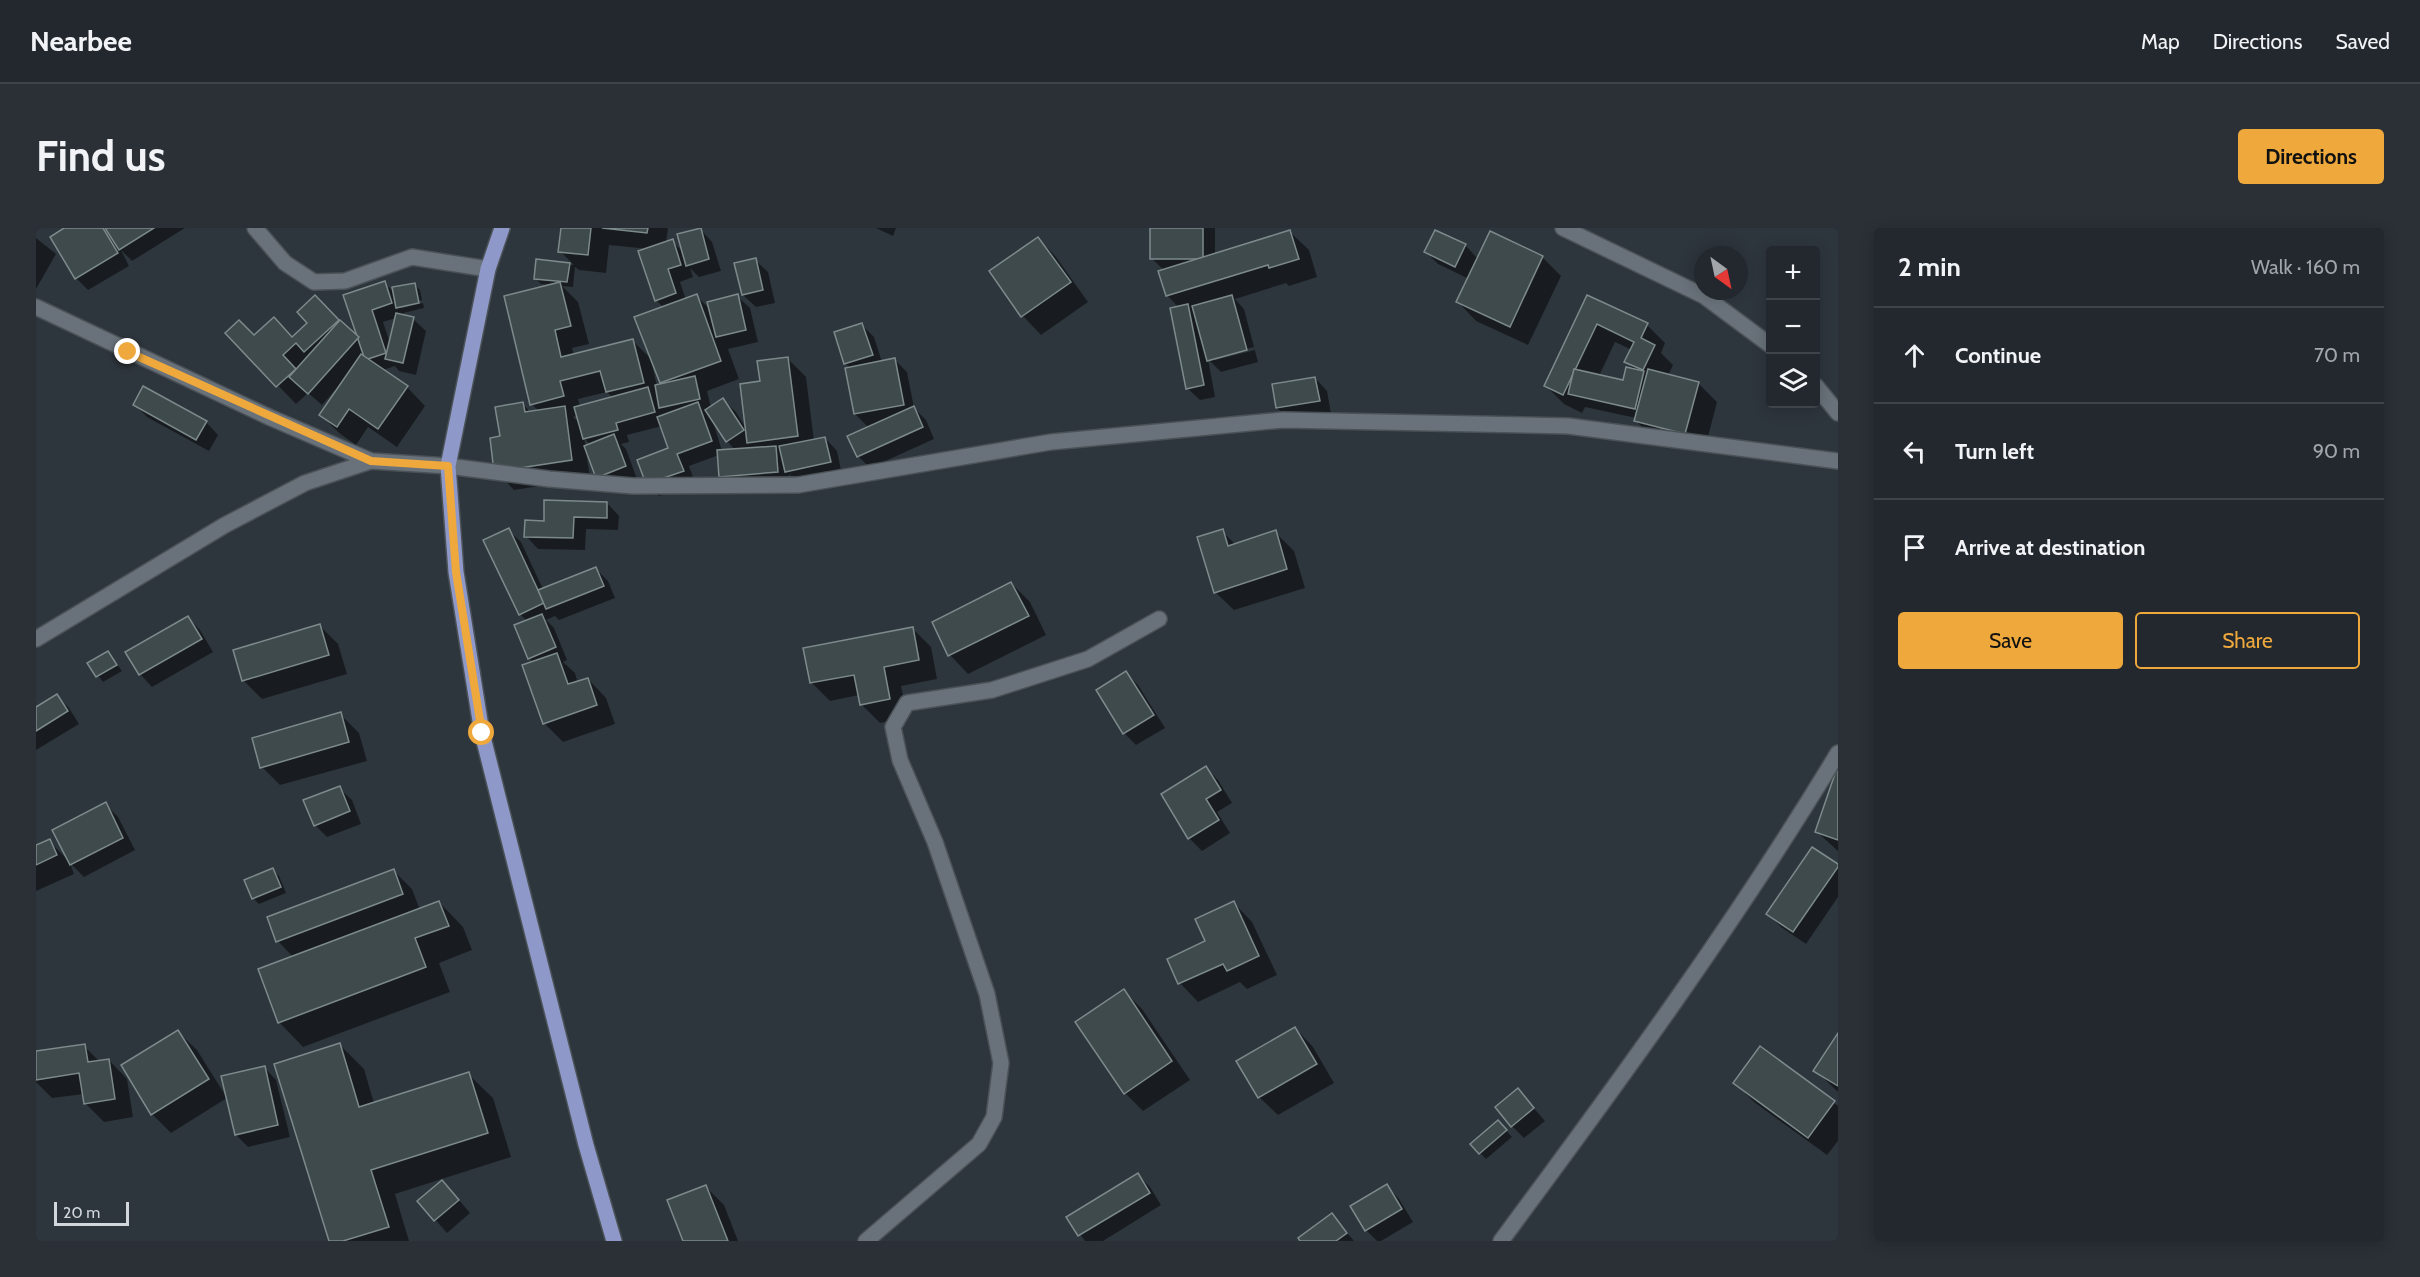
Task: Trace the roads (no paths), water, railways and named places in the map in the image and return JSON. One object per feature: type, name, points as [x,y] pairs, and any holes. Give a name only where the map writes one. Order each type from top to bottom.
[{"type":"main road","points":[[502,228],[488,269],[448,466],[456,572],[482,733],[586,1145],[614,1241]]},
{"type":"street","points":[[255,228],[285,263],[315,282],[345,281],[412,258],[488,269]]},
{"type":"street","points":[[1563,228],[1704,296],[1766,342]]},
{"type":"street","points":[[36,307],[247,407],[371,461],[448,466],[549,479],[633,486],[798,484],[1052,442],[1283,420],[1568,426],[1838,461]]},
{"type":"street","points":[[1820,392],[1838,413]]},
{"type":"street","points":[[36,639],[225,525],[305,483],[371,461]]},
{"type":"street","points":[[866,1241],[979,1144],[994,1117],[1001,1064],[987,994],[935,842],[900,760],[893,727],[907,703],[992,690],[1088,659],[1159,619]]},
{"type":"street","points":[[1501,1241],[1622,1078],[1800,815],[1838,753]]}]
